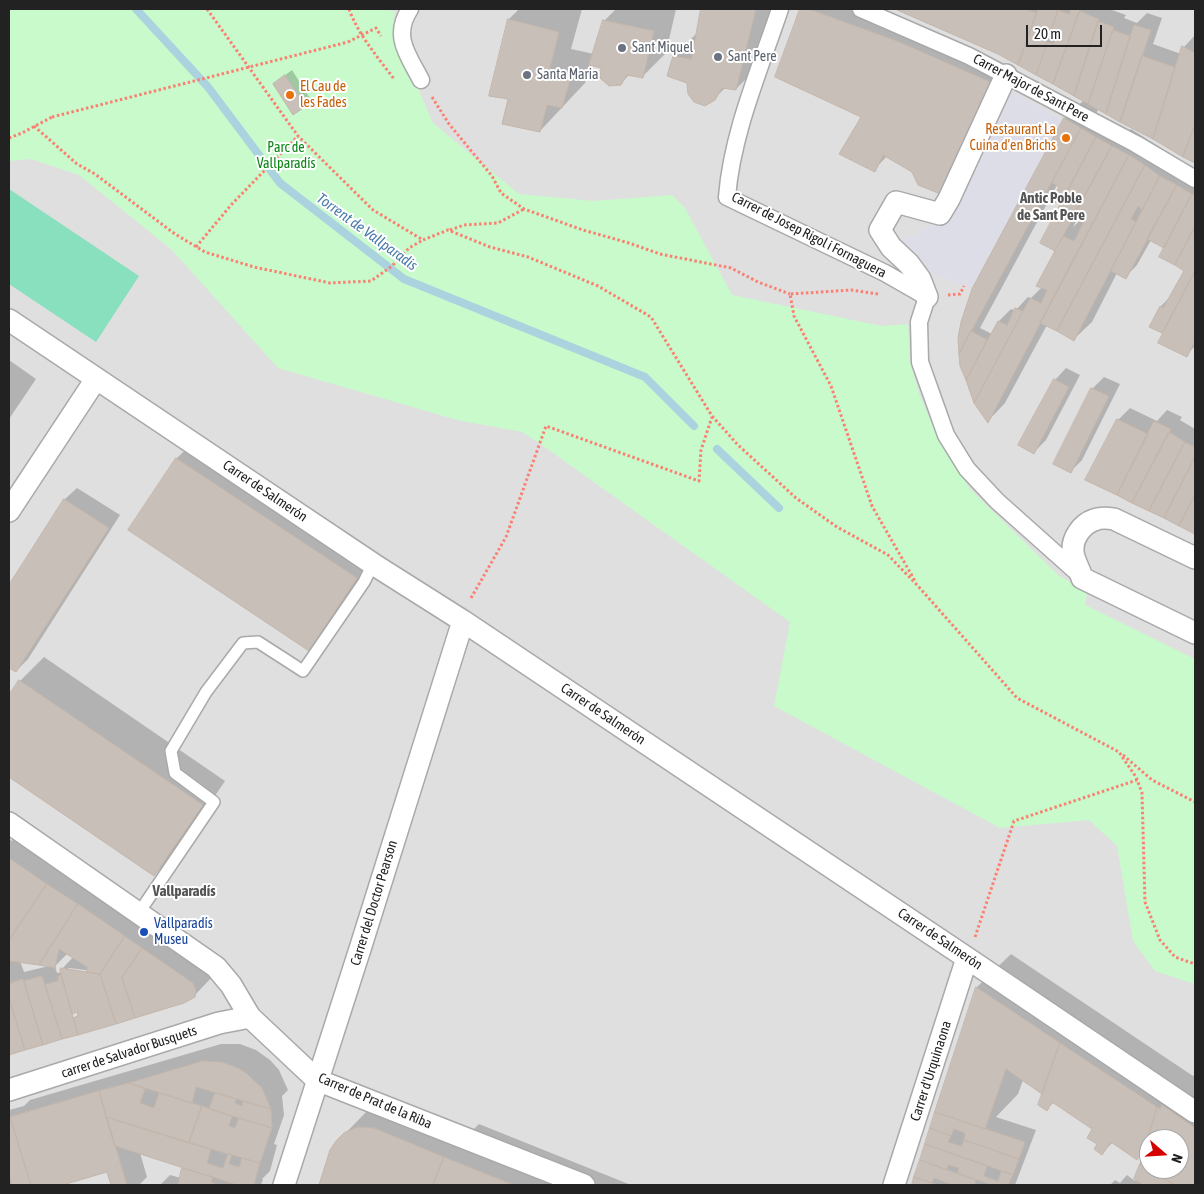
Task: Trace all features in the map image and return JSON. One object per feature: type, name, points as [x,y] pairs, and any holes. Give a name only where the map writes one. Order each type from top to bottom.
[{"type":"street","points":[[410,9],[404,19],[401,37],[407,54],[421,80]]},
{"type":"street","name":"Carrer de Josep Rigol i Fornaguera","points":[[780,9],[739,132],[729,174],[727,196],[885,273],[927,297]]},
{"type":"street","name":"Carrer Major de Sant Pere","points":[[862,9],[969,56],[1136,144],[1195,180]]},
{"type":"street","points":[[1006,75],[949,199],[940,214],[896,202],[880,230],[920,279],[927,297],[919,322],[920,362],[946,434],[967,469],[997,501],[1082,578],[1195,632]]},
{"type":"street","name":"Carrer de Salmerón","points":[[9,320],[374,564],[465,613],[967,958],[1195,1112]]},
{"type":"street","points":[[9,511],[96,379]]},
{"type":"street","points":[[1082,578],[1073,551],[1075,537],[1086,525],[1102,518],[1114,519],[1195,558]]},
{"type":"street","name":"Carrer del Doctor Pearson","points":[[284,1185],[465,613]]},
{"type":"street","name":"Carrer de Prat de la Riba","points":[[9,823],[216,967],[231,985],[250,1017],[317,1080],[584,1185]]},
{"type":"street","name":"Carrer d'Urquinaona","points":[[894,1185],[967,958]]},
{"type":"street","name":"carrer de Salvador Busquets","points":[[9,1090],[219,1023],[250,1017]]},
{"type":"lane","points":[[138,914],[214,802],[176,773],[171,751],[206,692],[243,644],[258,642],[303,671],[364,582],[374,564]]},
{"type":"path","points":[[207,9],[298,136],[373,210],[423,240]]},
{"type":"path","points":[[349,9],[361,36],[402,89],[421,80],[449,124],[492,176],[501,193],[524,209],[660,254],[731,268],[758,282],[790,294],[851,290],[880,294]]},
{"type":"path","points":[[9,138],[52,117],[348,42],[361,36]]},
{"type":"path","points":[[34,126],[78,164],[95,174],[174,234],[205,252],[254,268],[330,283],[371,281],[392,266],[409,248],[423,240],[464,225],[498,223],[524,209]]},
{"type":"path","points":[[196,246],[298,136]]},
{"type":"path","points":[[448,230],[490,247],[528,257],[598,286],[651,317],[712,416],[738,446],[796,498],[837,528],[888,555],[918,586],[1017,698],[1119,752],[1152,780],[1195,802]]},
{"type":"path","points":[[927,297],[960,294],[964,286]]},
{"type":"path","points":[[790,294],[794,316],[831,386],[872,506],[918,586]]},
{"type":"path","points":[[465,613],[506,537],[546,426],[698,480],[701,450],[712,416]]},
{"type":"path","points":[[1119,752],[1137,780],[1142,793],[1145,902],[1160,940],[1175,957],[1195,964]]},
{"type":"path","points":[[967,958],[1014,821],[1137,780]]},
{"type":"shaded area","points":[[9,9],[1195,9],[1195,1185],[9,1185]]},
{"type":"shaded area","points":[[1004,87],[1063,120],[972,289],[878,254],[942,220]]},
{"type":"green space","name":"Parc de Vallparadís","points":[[9,9],[387,9],[395,12],[393,21],[399,45],[433,123],[519,194],[594,201],[672,195],[685,208],[732,295],[882,326],[908,324],[910,362],[919,393],[939,441],[970,489],[1058,575],[1087,592],[1085,605],[1195,659],[1195,984],[1155,971],[1133,941],[1117,846],[1089,820],[1000,828],[774,706],[790,622],[539,443],[522,432],[457,420],[278,368],[172,250],[79,175],[31,159],[9,161]]},
{"type":"green space","points":[[9,189],[139,276],[96,342],[9,284]]},
{"type":"building","name":"Sant Pere","points":[[701,9],[756,9],[736,90],[722,88],[715,100],[705,106],[694,102],[688,94],[687,83],[667,76],[673,56],[691,59]]},
{"type":"building","points":[[800,9],[809,9],[897,41],[995,84],[948,197],[918,185],[912,172],[883,155],[875,172],[839,154],[861,117],[775,77]]},
{"type":"building","points":[[897,9],[1025,9],[1037,13],[1018,65],[998,54]]},
{"type":"building","points":[[1038,9],[1058,9],[1036,75],[1018,65]]},
{"type":"building","points":[[1071,9],[1080,9],[1053,84],[1036,75],[1047,42],[1053,44],[1056,38],[1049,36],[1058,10],[1069,14]]},
{"type":"building","points":[[1080,11],[1099,19],[1074,96],[1053,84]]},
{"type":"building","name":"Santa Maria","points":[[508,19],[559,32],[549,72],[571,77],[562,108],[547,105],[540,132],[502,124],[508,99],[489,96]]},
{"type":"building","name":"Sant Miquel","points":[[603,20],[654,31],[643,78],[627,75],[621,85],[609,86],[600,78],[601,68],[589,65]]},
{"type":"building","points":[[1098,21],[1114,27],[1088,104],[1074,96]]},
{"type":"building","points":[[1134,25],[1151,30],[1120,122],[1106,114]]},
{"type":"building","points":[[1113,30],[1130,36],[1106,114],[1088,104]]},
{"type":"building","points":[[1182,46],[1195,53],[1195,125],[1183,157],[1153,139]]},
{"type":"building","points":[[1142,56],[1175,67],[1153,139],[1120,122]]},
{"type":"building","name":"El Cau de les Fades","points":[[285,75],[306,106],[293,115],[273,84]]},
{"type":"building","points":[[1064,118],[1081,128],[959,354],[958,338],[961,322],[972,289]]},
{"type":"building","points":[[1195,125],[1195,163],[1183,157]]},
{"type":"building","points":[[1081,128],[1096,137],[1061,204],[1051,201],[1059,187],[1052,183]]},
{"type":"building","points":[[1096,137],[1112,146],[1055,251],[1040,243]]},
{"type":"building","points":[[1112,146],[1129,155],[988,423],[974,403],[1030,298],[1041,303],[1047,290],[1036,286],[1063,236],[1074,241],[1085,219],[1075,213]]},
{"type":"building","points":[[1129,155],[1145,165],[1057,331],[1040,323]]},
{"type":"building","points":[[1145,165],[1160,176],[1142,210],[1138,206],[1131,219],[1136,222],[1074,341],[1057,331]]},
{"type":"building","points":[[1160,176],[1177,185],[1126,279],[1111,271]]},
{"type":"building","points":[[1177,185],[1192,194],[1164,248],[1147,239]]},
{"type":"building","points":[[1192,194],[1195,196],[1195,226],[1175,265],[1159,257]]},
{"type":"building","points":[[1195,226],[1195,271],[1162,333],[1149,327],[1160,306],[1163,308],[1184,271],[1175,265]]},
{"type":"building","points":[[1195,271],[1195,341],[1187,357],[1158,343]]},
{"type":"building","points":[[1015,308],[1023,311],[974,403],[966,380],[998,321],[1007,325]]},
{"type":"building","points":[[971,331],[987,340],[966,380],[960,366],[959,354]]},
{"type":"building","points":[[1054,379],[1069,387],[1034,454],[1018,445]]},
{"type":"building","points":[[1091,388],[1109,396],[1071,473],[1053,464]]},
{"type":"building","points":[[1117,419],[1148,434],[1117,495],[1085,480]]},
{"type":"building","points":[[1154,421],[1171,429],[1132,503],[1117,495]]},
{"type":"building","points":[[1169,432],[1185,442],[1149,511],[1132,503]]},
{"type":"building","points":[[1185,442],[1195,447],[1195,457],[1164,518],[1149,511]]},
{"type":"building","points":[[1195,457],[1195,495],[1179,526],[1164,518]]},
{"type":"building","points":[[176,458],[357,578],[309,651],[128,530]]},
{"type":"building","points":[[1195,495],[1195,534],[1179,526]]},
{"type":"building","points":[[64,499],[109,528],[16,672],[9,668],[9,585]]},
{"type":"building","points":[[19,680],[203,805],[154,876],[9,777],[9,695]]},
{"type":"building","points":[[9,858],[47,884],[9,940]]},
{"type":"building","points":[[47,884],[78,904],[39,965],[9,961],[9,940]]},
{"type":"building","points":[[78,904],[125,936],[100,974],[87,972],[87,967],[59,949],[55,968],[39,965]]},
{"type":"building","points":[[125,936],[142,948],[122,978],[135,1018],[116,1024],[100,974]]},
{"type":"building","points":[[142,948],[193,983],[196,991],[195,997],[184,1003],[135,1018],[122,978]]},
{"type":"building","points":[[61,968],[100,974],[116,1024],[78,1035],[73,1018],[78,1016],[77,1012],[72,1014]]},
{"type":"building","points":[[61,975],[78,1035],[62,1039],[45,984],[58,981],[58,977]]},
{"type":"building","points":[[42,976],[62,1039],[43,1045],[24,981]]},
{"type":"building","points":[[23,979],[43,1045],[25,1050],[9,998],[9,984]]},
{"type":"building","points":[[976,987],[1060,1043],[1042,1094],[1006,1069],[985,1129],[935,1112]]},
{"type":"building","points":[[9,998],[25,1050],[9,1055]]},
{"type":"building","points":[[1060,1043],[1157,1107],[1151,1129],[1139,1129],[1139,1157],[1137,1160],[1111,1142],[1102,1155],[1094,1149],[1097,1144],[1087,1138],[1092,1129],[1052,1102],[1047,1111],[1038,1105]]},
{"type":"building","points":[[203,1061],[222,1062],[246,1073],[262,1088],[271,1109],[196,1087],[192,1103],[129,1083]]},
{"type":"building","points":[[129,1083],[145,1089],[140,1103],[154,1108],[159,1093],[202,1106],[189,1143],[106,1117],[99,1091]]},
{"type":"building","points":[[99,1091],[127,1185],[111,1185],[107,1172],[63,1185],[31,1185],[10,1117]]},
{"type":"building","points":[[215,1093],[236,1099],[235,1103],[242,1106],[243,1101],[271,1109],[272,1128],[209,1109]]},
{"type":"building","points":[[1162,1105],[1195,1128],[1195,1185],[1175,1185],[1165,1179],[1189,1179],[1189,1129],[1150,1129],[1157,1107],[1160,1109]]},
{"type":"building","points":[[202,1106],[232,1116],[229,1126],[235,1128],[239,1118],[272,1128],[260,1163],[189,1143]]},
{"type":"building","points":[[935,1112],[1025,1142],[1019,1159],[964,1140],[965,1133],[954,1129],[951,1136],[930,1128]]},
{"type":"building","points":[[10,1117],[31,1185],[12,1185],[9,1174]]},
{"type":"building","points":[[106,1117],[211,1149],[207,1163],[223,1168],[228,1153],[232,1155],[229,1164],[239,1167],[242,1158],[260,1163],[254,1185],[237,1185],[115,1146]]},
{"type":"building","points":[[358,1127],[374,1128],[444,1157],[433,1185],[319,1185],[330,1150],[336,1141],[344,1133]]},
{"type":"building","points":[[930,1128],[951,1136],[948,1142],[961,1146],[964,1140],[1019,1159],[1013,1175],[925,1144]]},
{"type":"building","points":[[925,1144],[987,1166],[984,1176],[998,1181],[1001,1171],[1013,1175],[1008,1185],[991,1185],[957,1173],[959,1168],[948,1165],[947,1170],[920,1160]]},
{"type":"building","points":[[444,1157],[514,1185],[433,1185]]},
{"type":"building","points":[[920,1160],[976,1180],[975,1185],[952,1185],[934,1178],[932,1183],[914,1177]]},
{"type":"building","points":[[1139,1166],[1139,1179],[1165,1179],[1175,1185],[1141,1185],[1134,1179]]},
{"type":"building","points":[[182,1168],[213,1177],[211,1182],[220,1185],[178,1185]]},
{"type":"building","points":[[914,1177],[932,1183],[937,1185],[912,1185]]},
{"type":"waterway","name":"Torrent de Vallparadis","points":[[136,9],[208,87],[280,183],[404,279],[645,377],[694,426]]},
{"type":"waterway","name":"Torrent de Vallparadis","points":[[717,449],[779,508]]},
{"type":"place","name":"Sant Miquel","points":[[622,48]]},
{"type":"place","name":"Sant Pere","points":[[718,57]]},
{"type":"place","name":"Santa Maria","points":[[527,75]]},
{"type":"place","name":"El Cau de les Fades","points":[[290,95]]},
{"type":"place","name":"Restaurant La Cuina d’en Brichs","points":[[1066,138]]},
{"type":"place","name":"Vallparadís Museu","points":[[144,932]]},
{"type":"district","name":"Antic Poble de Sant Pere","points":[[1051,206]]},
{"type":"district","name":"Vallparadís","points":[[184,891]]}]
